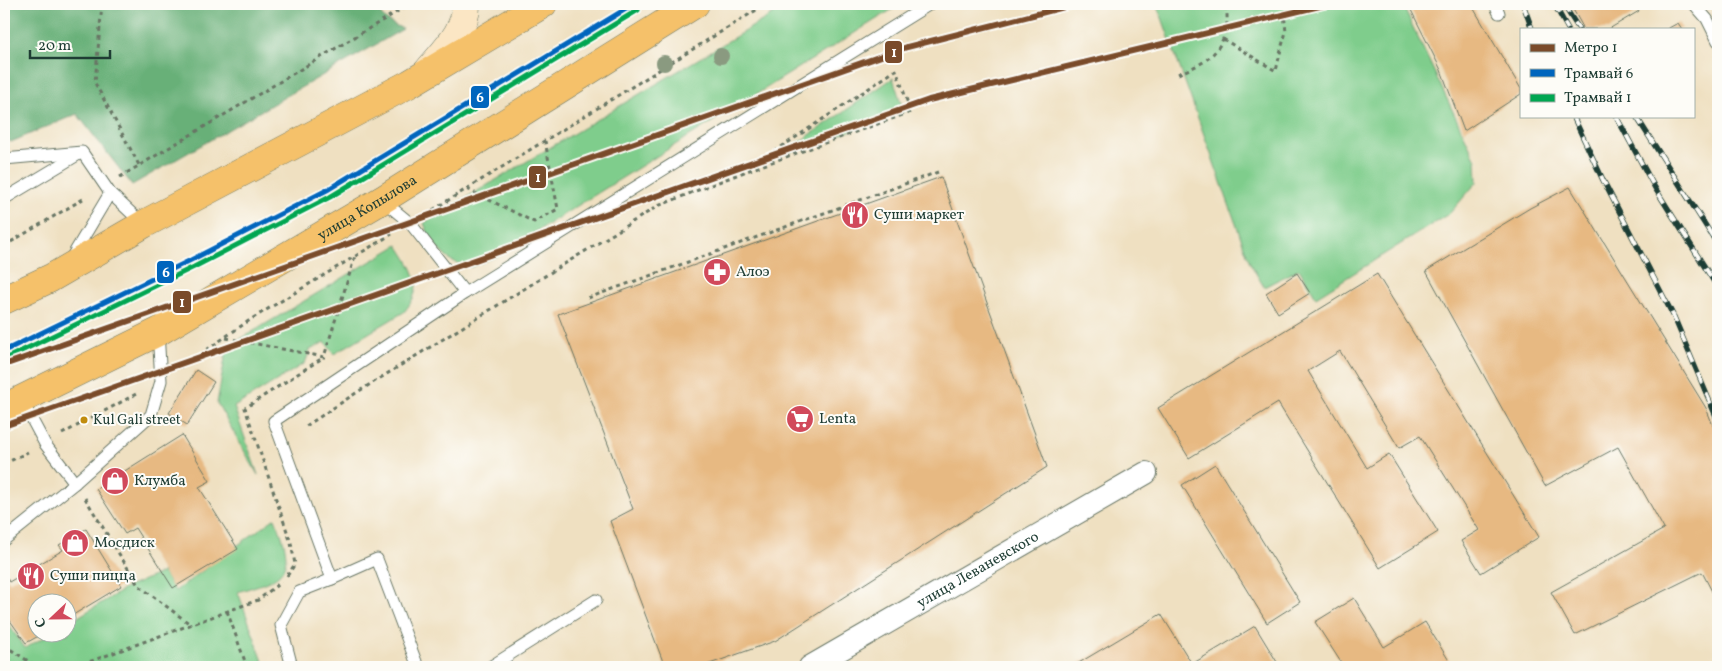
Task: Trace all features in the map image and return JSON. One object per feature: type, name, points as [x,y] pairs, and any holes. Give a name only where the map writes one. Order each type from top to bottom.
[{"type":"main road","points":[[427,73],[462,28],[466,4]]},
{"type":"main road","points":[[4,300],[64,270],[144,224],[427,73],[543,4]]},
{"type":"main road","name":"улица Копылова","points":[[13,403],[158,332],[382,200],[695,4]]},
{"type":"street","name":"улица Леваневского","points":[[810,667],[1146,473]]},
{"type":"lane","points":[[332,579],[274,421],[465,293],[930,4]]},
{"type":"lane","points":[[1694,4],[1706,19],[1718,41]]},
{"type":"lane","points":[[82,152],[110,193],[144,224]]},
{"type":"lane","points":[[4,159],[82,152]]},
{"type":"lane","points":[[4,199],[82,152]]},
{"type":"lane","points":[[64,270],[110,193]]},
{"type":"lane","points":[[382,200],[410,224],[465,293]]},
{"type":"lane","points":[[4,540],[76,483],[151,415],[160,381],[158,332]]},
{"type":"lane","points":[[13,403],[76,483]]},
{"type":"lane","points":[[292,667],[281,625],[299,592],[377,559],[418,667]]},
{"type":"lane","points":[[490,667],[596,600]]},
{"type":"path","points":[[102,4],[95,82],[139,166]]},
{"type":"path","points":[[224,115],[410,4]]},
{"type":"path","points":[[4,464],[45,444],[160,381],[253,318],[410,224],[766,4]]},
{"type":"path","points":[[1178,74],[1206,61],[1216,51],[1223,39],[1227,25],[1225,4]]},
{"type":"path","points":[[1223,39],[1276,71],[1280,49],[1286,32],[1283,4]]},
{"type":"path","points":[[306,426],[658,206],[744,172],[911,112],[896,70],[744,172]]},
{"type":"path","points":[[467,189],[534,222],[558,208],[545,141]]},
{"type":"path","points":[[588,298],[938,172]]},
{"type":"path","points":[[75,667],[258,600],[286,578],[295,564],[292,543],[245,408],[324,357],[355,256]]},
{"type":"path","points":[[225,338],[324,357]]},
{"type":"path","points":[[76,483],[138,585],[190,624]]},
{"type":"path","points":[[228,611],[248,667]]},
{"type":"path","points":[[4,645],[37,667]]},
{"type":"green space","points":[[4,4],[375,4],[386,20],[403,29],[132,185],[77,114],[11,142],[4,138]]},
{"type":"green space","points":[[790,4],[901,4],[497,256],[471,267],[452,261],[435,244],[424,223]]},
{"type":"green space","points":[[1157,4],[1402,4],[1476,160],[1477,182],[1450,213],[1316,297],[1299,269],[1264,287],[1250,263]]},
{"type":"green space","points":[[893,78],[904,112],[779,156]]},
{"type":"green space","points":[[398,245],[413,270],[416,286],[411,303],[404,312],[334,354],[325,342],[310,350],[305,363],[234,407],[258,475],[217,403],[227,347]]},
{"type":"green space","points":[[275,518],[285,549],[285,565],[282,571],[267,582],[238,592],[265,667],[4,667],[4,618],[25,648],[32,644],[78,644],[78,617],[126,588],[163,572],[175,591]]},
{"type":"building","points":[[1408,4],[1471,4],[1520,87],[1520,95],[1464,131],[1441,70]]},
{"type":"building","points":[[1570,4],[1635,4],[1639,11],[1611,28],[1583,28]]},
{"type":"building","points":[[1678,23],[1681,28],[1669,28]]},
{"type":"building","points":[[941,177],[1047,467],[775,641],[701,667],[665,667],[610,521],[633,509],[558,314]]},
{"type":"building","points":[[1570,187],[1706,408],[1718,438],[1718,603],[1702,572],[1575,635],[1551,592],[1664,529],[1618,447],[1545,486],[1426,271],[1530,208]]},
{"type":"building","points":[[1297,273],[1310,293],[1278,313],[1266,293]]},
{"type":"building","points":[[1377,274],[1539,537],[1481,573],[1461,541],[1479,530],[1420,436],[1399,448],[1340,351],[1308,371],[1367,468],[1389,454],[1438,532],[1380,568],[1278,403],[1189,458],[1158,408]]},
{"type":"building","points":[[196,370],[214,382],[187,425],[169,413]]},
{"type":"building","points":[[182,435],[210,481],[199,487],[238,549],[173,588],[135,528],[125,534],[96,489]]},
{"type":"building","points":[[1215,464],[1300,602],[1267,623],[1182,485]]},
{"type":"building","points":[[86,529],[121,586],[78,612],[78,594],[28,594],[28,642],[26,643],[4,612],[4,580],[7,578],[9,582],[63,550],[59,545]]},
{"type":"building","points":[[1354,598],[1384,647],[1425,622],[1453,667],[1344,667],[1315,622]]},
{"type":"building","points":[[1161,614],[1192,664],[1255,626],[1280,667],[1072,667]]},
{"type":"railway","points":[[1523,4],[1532,28]]},
{"type":"railway","points":[[1554,4],[1567,28]]},
{"type":"railway","points":[[1563,4],[1578,28]]},
{"type":"railway","points":[[1574,118],[1603,180],[1674,317],[1718,421]]},
{"type":"railway","points":[[1617,118],[1655,188],[1718,288]]},
{"type":"railway","points":[[1637,118],[1718,245]]},
{"type":"metro line","name":"1","points":[[4,365],[907,47],[1076,4]]},
{"type":"metro line","name":"1","points":[[4,426],[929,100],[1328,4]]},
{"type":"tram line","name":"6","points":[[4,351],[191,260],[327,190],[634,4]]},
{"type":"tram line","name":"1","points":[[7,358],[194,267],[330,197],[638,10]]},
{"type":"place","name":"Суши маркет","points":[[855,215]]},
{"type":"place","name":"Алоэ","points":[[717,272]]},
{"type":"place","name":"Lenta","points":[[800,419]]},
{"type":"place","name":"Kul Gali street","points":[[84,420]]},
{"type":"place","name":"Клумба","points":[[115,481]]},
{"type":"place","name":"Мосдиск","points":[[75,543]]},
{"type":"place","name":"Суши пицца","points":[[31,576]]}]
